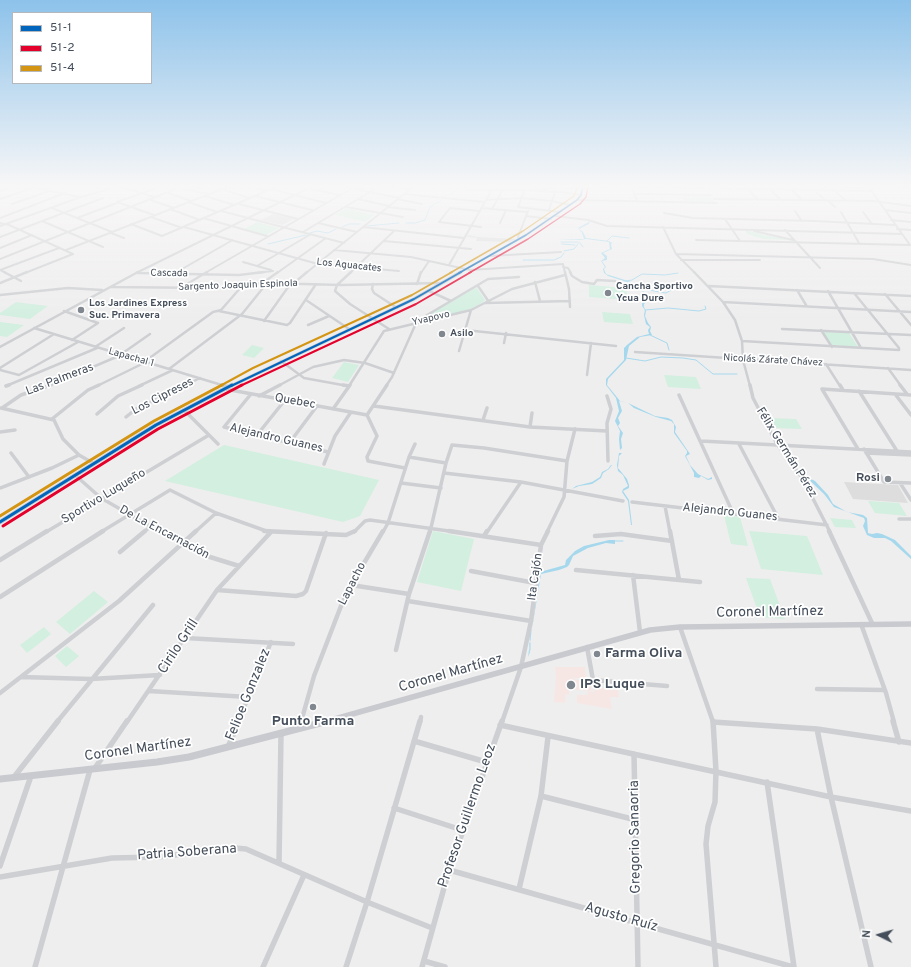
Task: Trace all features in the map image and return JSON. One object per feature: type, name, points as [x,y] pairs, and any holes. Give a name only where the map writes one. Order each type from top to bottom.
[{"type":"main road","points":[[0,522],[156,425],[281,361],[397,308],[532,231]]},
{"type":"main road","name":"Coronel Martínez","points":[[0,779],[157,762],[189,757],[281,734],[522,667],[640,632],[680,627],[872,623],[911,624]]},
{"type":"street","points":[[0,237],[16,231]]},
{"type":"street","points":[[0,283],[73,254],[22,231]]},
{"type":"street","points":[[149,231],[162,236],[173,231]]},
{"type":"street","name":"Los Aguacates","points":[[198,231],[318,264],[399,271]]},
{"type":"street","points":[[0,347],[105,289],[221,231]]},
{"type":"street","points":[[247,231],[267,236]]},
{"type":"street","points":[[181,288],[276,231]]},
{"type":"street","points":[[300,231],[344,243]]},
{"type":"street","points":[[333,409],[365,363],[381,333],[389,329],[334,291],[337,285],[394,231]]},
{"type":"street","points":[[395,231],[464,238]]},
{"type":"street","points":[[449,265],[468,231]]},
{"type":"street","points":[[519,239],[518,237],[520,231]]},
{"type":"street","name":"Félix Germán Pérez","points":[[665,231],[676,254],[709,286],[723,302],[735,320],[742,341],[743,360],[753,398],[777,444],[803,479],[827,525],[872,623]]},
{"type":"street","points":[[733,231],[740,241]]},
{"type":"street","points":[[756,231],[795,241]]},
{"type":"street","points":[[786,231],[820,268]]},
{"type":"street","points":[[823,231],[902,234]]},
{"type":"street","points":[[696,240],[795,241],[910,245],[899,231]]},
{"type":"street","points":[[0,259],[68,232],[103,247]]},
{"type":"street","points":[[66,250],[111,232],[124,238]]},
{"type":"street","points":[[264,321],[292,283],[318,264],[356,232]]},
{"type":"street","points":[[852,232],[858,243]]},
{"type":"street","points":[[257,266],[311,234]]},
{"type":"street","points":[[0,248],[32,235]]},
{"type":"street","points":[[96,414],[118,396],[171,370],[240,316],[265,283],[326,238]]},
{"type":"street","points":[[906,239],[911,240]]},
{"type":"street","points":[[384,240],[471,249]]},
{"type":"street","points":[[174,274],[231,241]]},
{"type":"street","points":[[0,270],[59,248]]},
{"type":"street","points":[[334,250],[411,257],[465,270],[563,264],[563,267],[568,268],[572,276],[585,283],[595,283],[598,280],[615,281]]},
{"type":"street","points":[[490,256],[561,252]]},
{"type":"street","points":[[676,254],[810,256],[873,259],[911,265]]},
{"type":"street","points":[[681,260],[760,260],[756,255]]},
{"type":"street","points":[[416,284],[422,269],[429,261]]},
{"type":"street","points":[[243,262],[278,272]]},
{"type":"street","points":[[563,267],[570,308]]},
{"type":"street","points":[[0,270],[21,281]]},
{"type":"street","name":"Cascada","points":[[136,273],[239,275],[273,271]]},
{"type":"street","name":"Yvapovo","points":[[389,329],[470,310],[489,302],[512,289],[565,275]]},
{"type":"street","points":[[405,468],[368,461],[367,458],[377,436],[367,415],[394,373],[416,323],[491,278],[519,277]]},
{"type":"street","points":[[535,282],[540,302]]},
{"type":"street","name":"Sargento Joaquin Espinola","points":[[105,289],[116,286],[212,288],[265,283],[337,285],[441,284]]},
{"type":"street","points":[[219,310],[264,321],[288,324],[316,284]]},
{"type":"street","points":[[373,284],[372,289],[374,293],[397,308]]},
{"type":"street","points":[[53,419],[88,390],[145,362],[213,312],[219,310],[242,285]]},
{"type":"street","points":[[478,286],[489,302],[570,301]]},
{"type":"street","points":[[709,286],[911,296]]},
{"type":"street","points":[[1,295],[68,288],[105,289]]},
{"type":"street","points":[[797,290],[806,305]]},
{"type":"street","points":[[429,291],[452,301]]},
{"type":"street","points":[[828,291],[838,307],[850,332],[861,348]]},
{"type":"street","points":[[742,341],[899,350],[888,334],[854,293]]},
{"type":"street","points":[[885,294],[911,325]]},
{"type":"street","points":[[306,300],[349,330]]},
{"type":"street","points":[[723,302],[806,305],[911,312]]},
{"type":"street","points":[[459,351],[470,310]]},
{"type":"street","points":[[64,311],[98,323],[72,340]]},
{"type":"street","points":[[308,325],[329,316]]},
{"type":"street","name":"Lapachal 1","points":[[34,328],[229,387]]},
{"type":"street","points":[[6,386],[96,348],[124,328]]},
{"type":"street","points":[[782,329],[911,335]]},
{"type":"street","points":[[465,330],[616,346]]},
{"type":"street","points":[[821,330],[832,347]]},
{"type":"street","points":[[0,369],[54,334]]},
{"type":"street","name":"Las Palmeras","points":[[1,408],[21,395],[54,384],[121,355],[150,334]]},
{"type":"street","points":[[504,342],[506,334]]},
{"type":"street","points":[[0,369],[19,375],[78,342]]},
{"type":"street","points":[[587,375],[592,343]]},
{"type":"street","name":"Nicolás Zárate Chávez","points":[[635,352],[911,370]]},
{"type":"street","points":[[259,396],[315,366],[344,360],[365,363],[394,373]]},
{"type":"street","points":[[281,361],[308,379],[349,386]]},
{"type":"street","points":[[826,364],[843,390]]},
{"type":"street","points":[[888,368],[909,395]]},
{"type":"street","name":"Los Cipreses","points":[[126,417],[136,409],[200,378]]},
{"type":"street","name":"Quebec","points":[[224,389],[367,415]]},
{"type":"street","points":[[858,449],[822,389],[909,395]]},
{"type":"street","points":[[859,392],[897,452]]},
{"type":"street","name":"Alejandro Guanes","points":[[251,394],[224,426],[328,452]]},
{"type":"street","points":[[679,394],[733,513]]},
{"type":"street","points":[[895,394],[911,415]]},
{"type":"street","points":[[607,396],[611,409],[607,423],[608,462]]},
{"type":"street","points":[[257,434],[285,400]]},
{"type":"street","points":[[290,442],[317,406]]},
{"type":"street","points":[[374,406],[530,427],[607,431]]},
{"type":"street","points":[[1,408],[53,419]]},
{"type":"street","points":[[483,420],[487,408]]},
{"type":"street","points":[[184,410],[218,444]]},
{"type":"street","points":[[324,464],[338,431],[351,412]]},
{"type":"street","points":[[530,427],[532,413]]},
{"type":"street","points":[[53,419],[63,439],[79,455],[93,463]]},
{"type":"street","name":"Ita Cajón","points":[[522,667],[531,621],[541,545],[562,503],[566,491],[567,461],[574,429]]},
{"type":"street","points":[[0,432],[15,430]]},
{"type":"street","name":"Sportivo Luqueño","points":[[0,560],[101,498],[209,435]]},
{"type":"street","points":[[701,442],[777,444],[858,449],[911,455]]},
{"type":"street","name":"Lapacho","points":[[299,729],[314,676],[350,585],[388,523],[405,468],[415,444]]},
{"type":"street","points":[[396,650],[409,594],[431,528],[451,447],[454,444],[567,461]]},
{"type":"street","points":[[739,444],[778,518]]},
{"type":"street","points":[[865,451],[911,452]]},
{"type":"street","points":[[865,451],[884,482],[911,483]]},
{"type":"street","points":[[11,453],[29,477]]},
{"type":"street","points":[[0,488],[56,467],[79,455]]},
{"type":"street","points":[[409,457],[446,463]]},
{"type":"street","points":[[444,473],[521,482],[623,500]]},
{"type":"street","name":"De La Encarnación","points":[[75,475],[101,498],[129,516],[210,558],[239,566]]},
{"type":"street","points":[[484,536],[521,482]]},
{"type":"street","points":[[401,483],[441,488]]},
{"type":"street","points":[[900,483],[911,500]]},
{"type":"street","points":[[0,597],[91,538],[170,490],[216,513],[254,528],[271,532],[350,534],[365,521],[370,520],[541,545]]},
{"type":"street","name":"Alejandro Guanes","points":[[632,502],[778,518],[827,525]]},
{"type":"street","points":[[665,506],[679,580]]},
{"type":"street","points":[[0,693],[118,602],[216,513]]},
{"type":"street","points":[[899,519],[911,520]]},
{"type":"street","points":[[120,552],[150,527]]},
{"type":"street","name":"Cirilo Grill","points":[[92,769],[149,691],[217,590],[271,532]]},
{"type":"street","points":[[217,590],[296,596],[302,594],[306,591],[326,533]]},
{"type":"street","points":[[595,536],[621,534],[672,541]]},
{"type":"street","points":[[576,570],[700,582]]},
{"type":"street","points":[[471,571],[535,582]]},
{"type":"street","points":[[633,576],[640,632]]},
{"type":"street","points":[[350,585],[409,594]]},
{"type":"street","points":[[408,601],[531,621]]},
{"type":"street","points":[[14,777],[91,679],[153,605]]},
{"type":"street","points":[[861,624],[884,690],[899,742]]},
{"type":"street","points":[[680,627],[713,722],[716,802],[708,826],[706,844],[716,967]]},
{"type":"street","points":[[185,638],[293,644]]},
{"type":"street","name":"Felioe Gonzalez","points":[[227,748],[271,642]]},
{"type":"street","points":[[587,647],[594,680],[667,686]]},
{"type":"street","name":"Profesor Guillermo Leoz","points":[[423,964],[432,928],[462,830],[522,667]]},
{"type":"street","points":[[21,677],[91,679],[160,675]]},
{"type":"street","points":[[817,689],[884,690]]},
{"type":"street","points":[[149,691],[248,697]]},
{"type":"street","points":[[346,967],[367,902],[421,717]]},
{"type":"street","points":[[713,722],[817,729],[911,744]]},
{"type":"street","points":[[500,725],[548,737],[716,771],[831,797],[911,811]]},
{"type":"street","points":[[817,729],[831,797],[871,967]]},
{"type":"street","points":[[279,863],[281,734]]},
{"type":"street","points":[[519,889],[541,796],[548,737]]},
{"type":"street","points":[[414,741],[486,762]]},
{"type":"street","name":"Gregorio Sanaoria","points":[[634,754],[638,967]]},
{"type":"street","points":[[35,967],[92,769]]},
{"type":"street","points":[[0,866],[31,775]]},
{"type":"street","points":[[767,782],[793,967]]},
{"type":"street","points":[[541,796],[636,820]]},
{"type":"street","points":[[394,808],[462,830]]},
{"type":"street","name":"Patria Soberana","points":[[0,877],[112,858],[158,857],[235,848],[246,849],[367,902],[432,928]]},
{"type":"street","name":"Agusto Ruíz","points":[[449,870],[793,967]]},
{"type":"street","points":[[263,967],[304,875]]},
{"type":"street","points":[[423,964],[445,967]]},
{"type":"shaded area","points":[[468,235],[516,239],[510,242],[476,241],[477,238],[467,237]]},
{"type":"shaded area","points":[[844,482],[898,485],[908,503],[853,499]]},
{"type":"shaded area","name":"IPS Luque","points":[[555,667],[585,667],[586,678],[573,679],[590,682],[591,691],[569,689],[569,695],[565,694],[565,703],[554,702],[556,678]]},
{"type":"shaded area","points":[[593,687],[618,690],[619,697],[610,697],[612,709],[577,703],[577,695],[588,694],[588,691],[594,692]]},
{"type":"green space","points":[[252,231],[273,231],[266,235]]},
{"type":"green space","points":[[746,231],[750,231],[790,240],[763,239],[746,233]]},
{"type":"green space","name":"Cancha Sportivo Ycua Dure","points":[[589,285],[626,288],[628,300],[589,297]]},
{"type":"green space","points":[[477,288],[485,300],[482,303],[470,309],[437,318],[428,318],[437,310]]},
{"type":"green space","points":[[16,302],[48,306],[30,319],[0,315],[0,313]]},
{"type":"green space","points":[[602,312],[630,314],[633,324],[604,322]]},
{"type":"green space","points":[[0,322],[24,325],[7,337],[0,336]]},
{"type":"green space","points":[[823,332],[849,333],[858,347],[832,345]]},
{"type":"green space","points":[[252,345],[264,348],[254,358],[242,355]]},
{"type":"green space","points":[[344,362],[359,365],[348,382],[332,378]]},
{"type":"green space","points":[[664,375],[696,377],[701,389],[668,387]]},
{"type":"green space","points":[[769,418],[796,419],[802,429],[774,428]]},
{"type":"green space","points":[[224,445],[379,480],[360,516],[343,522],[165,481]]},
{"type":"green space","points":[[868,501],[899,503],[907,516],[875,513]]},
{"type":"green space","points":[[724,515],[740,517],[748,546],[731,544]]},
{"type":"green space","points":[[830,518],[852,520],[856,528],[835,527]]},
{"type":"green space","points":[[433,531],[474,539],[461,591],[417,582]]},
{"type":"green space","points":[[749,531],[807,536],[823,575],[761,569]]},
{"type":"green space","points":[[746,578],[770,579],[785,619],[760,617]]},
{"type":"green space","points":[[94,591],[108,602],[70,634],[56,622]]},
{"type":"green space","points":[[44,627],[51,634],[27,653],[20,645]]},
{"type":"green space","points":[[67,646],[79,656],[66,667],[55,656]]},
{"type":"water","points":[[581,231],[582,231],[586,238],[609,241],[612,243],[612,249],[603,253],[607,256],[607,260],[602,261],[606,267],[604,269],[606,274],[631,282],[634,287],[643,291],[650,298],[644,304],[644,307],[646,311],[645,316],[651,327],[650,331],[652,335],[640,337],[629,346],[626,360],[608,379],[607,385],[620,401],[628,403],[619,401],[622,411],[618,418],[620,423],[618,426],[623,433],[621,439],[622,448],[620,450],[620,431],[615,421],[619,411],[616,398],[606,385],[606,379],[624,360],[624,348],[637,337],[649,334],[648,330],[650,327],[646,324],[644,315],[645,310],[642,303],[649,298],[642,291],[634,288],[630,283],[608,276],[604,273],[603,269],[605,267],[601,261],[605,258],[601,253],[610,249],[609,242],[586,239],[558,240],[584,239]]},
{"type":"water","points":[[628,403],[655,416],[672,420],[676,427],[675,432],[690,454],[686,456],[690,465],[698,474],[708,479],[712,477],[712,479],[708,480],[701,476],[699,478],[694,477],[694,473],[685,456],[687,451],[674,433],[674,424],[671,421],[656,417],[634,408]]},
{"type":"water","points":[[619,453],[622,453],[619,456],[618,468],[627,479],[629,485],[629,488],[623,491],[629,500],[632,525],[628,501],[622,492],[623,489],[628,486],[623,475],[618,471],[617,465]]},
{"type":"water","points":[[612,465],[603,473],[601,478],[592,484],[579,486],[572,489],[576,486],[592,482],[600,477],[602,472]]},
{"type":"water","points":[[805,476],[815,481],[828,495],[833,504],[846,511],[834,507],[824,494]]},
{"type":"water","points":[[848,512],[863,515],[867,518],[868,533],[882,534],[895,540],[911,556],[911,559],[891,541],[885,538],[874,538],[867,535],[863,526],[865,521],[864,518]]},
{"type":"water","points":[[615,540],[615,544],[606,543],[588,548],[573,556],[567,567],[541,574],[532,629],[540,572],[565,565],[566,560],[575,551],[584,546]]},
{"type":"waterway","points":[[310,233],[317,231]]},
{"type":"waterway","points":[[318,231],[328,233],[332,231]]},
{"type":"waterway","points":[[268,244],[306,235]]},
{"type":"waterway","points":[[607,241],[612,236],[629,238]]},
{"type":"waterway","points":[[561,242],[578,242]]},
{"type":"waterway","points":[[580,243],[583,247]]},
{"type":"waterway","points":[[562,244],[575,245]]},
{"type":"waterway","points":[[564,251],[574,249],[578,244]]},
{"type":"waterway","points":[[523,260],[554,260],[561,257],[564,253]]},
{"type":"waterway","points":[[625,281],[632,280],[642,274],[665,275],[678,273]]},
{"type":"waterway","points":[[637,288],[666,293],[673,289],[683,288]]},
{"type":"waterway","points":[[645,310],[668,308],[699,311],[706,309],[705,306]]},
{"type":"waterway","points":[[650,335],[667,343],[669,350]]},
{"type":"waterway","points":[[626,358],[645,361],[661,357],[683,358],[696,360],[713,374],[737,374]]},
{"type":"waterway","points":[[614,541],[623,541]]},
{"type":"waterway","points":[[530,640],[531,630]]},
{"type":"waterway","points":[[530,643],[530,650]]},
{"type":"transit line","name":"51-4","points":[[0,516],[154,421],[253,368],[412,295],[523,231]]},
{"type":"transit line","name":"51-1","points":[[0,522],[156,425],[255,373],[414,299],[532,231]]},
{"type":"transit line","name":"51-2","points":[[3,526],[158,429],[257,377],[416,304],[540,231]]},
{"type":"place","name":"Cancha Sportivo Ycua Dure","points":[[608,293]]},
{"type":"place","name":"Los Jardines Express Suc. Primavera","points":[[81,310]]},
{"type":"place","name":"Asilo","points":[[442,334]]},
{"type":"place","name":"Rosi","points":[[888,479]]},
{"type":"place","name":"Farma Oliva","points":[[597,654]]},
{"type":"place","name":"IPS Luque","points":[[571,685]]},
{"type":"place","name":"Punto Farma","points":[[313,707]]}]
